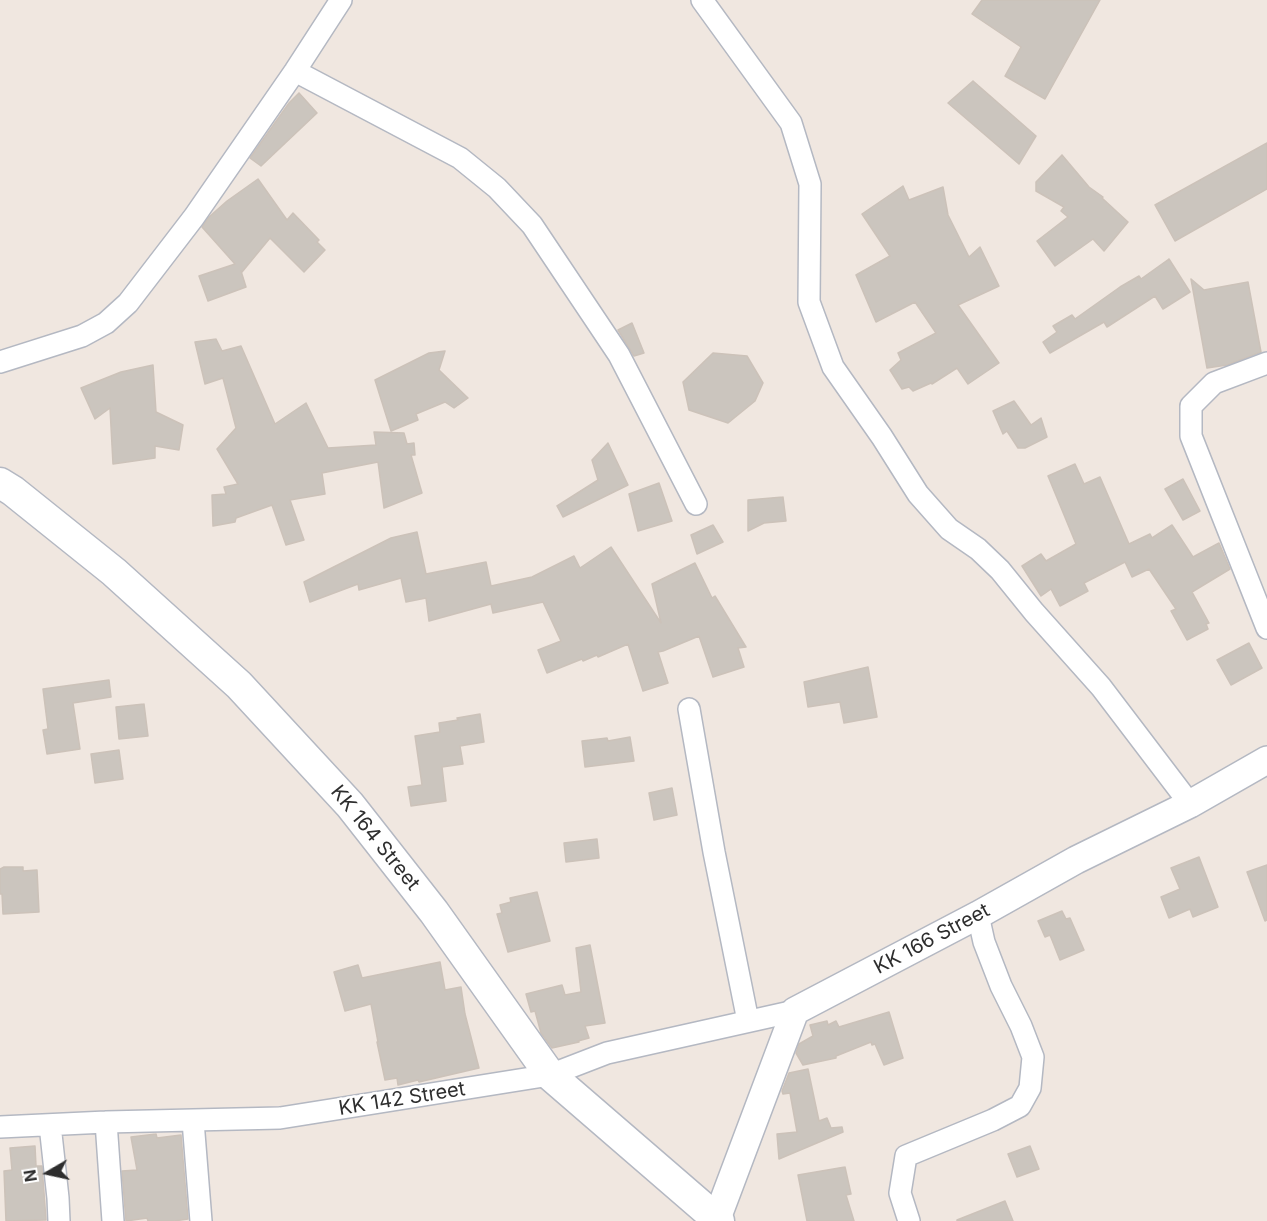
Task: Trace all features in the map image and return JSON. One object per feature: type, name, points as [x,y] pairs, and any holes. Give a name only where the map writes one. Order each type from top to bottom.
[{"type":"main road","name":"KK 164 Street","points":[[0,483],[114,572],[239,685],[350,806],[434,912],[550,1075],[718,1220]]},
{"type":"street","points":[[0,362],[82,336],[106,323],[128,303],[194,217],[341,0]]},
{"type":"street","points":[[702,0],[791,123],[810,184],[809,302],[833,367],[918,494],[949,529],[978,549],[1000,570],[1101,687],[1190,804]]},
{"type":"street","points":[[295,71],[460,158],[497,188],[532,225],[619,355],[696,504]]},
{"type":"street","points":[[1267,363],[1214,383],[1191,406],[1191,436],[1267,628]]},
{"type":"street","points":[[689,709],[714,852],[748,1021]]},
{"type":"street","name":"KK 166 Street","points":[[795,1011],[978,915],[1076,860],[1190,804],[1267,760]]},
{"type":"street","points":[[909,1221],[900,1193],[906,1156],[993,1120],[1020,1106],[1030,1089],[1033,1057],[1001,986],[984,942],[978,915]]},
{"type":"street","points":[[718,1220],[795,1011]]},
{"type":"street","name":"KK 142 Street","points":[[0,1127],[280,1118],[550,1075],[607,1053],[795,1011]]},
{"type":"street","points":[[193,1121],[201,1221]]},
{"type":"street","points":[[106,1122],[113,1221]]},
{"type":"street","points":[[50,1125],[59,1221]]},
{"type":"building","points":[[982,0],[1100,0],[1045,99],[1005,76],[1021,47],[972,14]]},
{"type":"building","points":[[973,81],[1036,136],[1019,164],[948,103]]},
{"type":"building","points":[[299,93],[317,113],[261,166],[250,158],[289,103]]},
{"type":"building","points":[[1267,143],[1267,189],[1175,241],[1155,205]]},
{"type":"building","points":[[1062,155],[1089,187],[1103,197],[1128,222],[1104,251],[1093,239],[1055,266],[1037,241],[1068,217],[1061,211],[1064,207],[1036,191],[1036,182]]},
{"type":"building","points":[[258,179],[287,220],[293,213],[319,240],[317,242],[325,250],[304,272],[270,238],[241,271],[246,287],[208,301],[199,276],[235,264],[202,227],[209,217],[227,201]]},
{"type":"building","points":[[903,186],[909,200],[943,187],[948,215],[969,257],[980,247],[999,286],[958,305],[999,363],[968,384],[957,368],[932,384],[913,391],[909,387],[902,389],[890,370],[901,360],[898,353],[936,333],[915,302],[876,322],[856,275],[890,256],[862,214]]},
{"type":"building","points":[[1169,259],[1190,292],[1163,309],[1155,296],[1107,327],[1104,322],[1050,353],[1043,342],[1057,332],[1053,326],[1072,315],[1075,319],[1120,287],[1139,276],[1141,279]]},
{"type":"building","points":[[1191,279],[1204,290],[1248,282],[1261,352],[1227,365],[1207,368]]},
{"type":"building","points":[[632,323],[644,353],[634,356],[618,330]]},
{"type":"building","points":[[216,339],[222,351],[241,346],[275,424],[306,403],[328,448],[376,445],[374,432],[404,433],[407,444],[414,443],[415,455],[411,455],[422,493],[384,508],[378,462],[322,473],[325,494],[290,500],[304,540],[286,545],[272,505],[236,518],[235,522],[213,526],[212,495],[226,494],[224,487],[238,484],[217,449],[236,428],[223,378],[205,384],[195,342]]},
{"type":"building","points":[[445,351],[439,370],[468,398],[454,408],[445,402],[416,414],[418,420],[391,431],[375,380],[429,353]]},
{"type":"building","points":[[713,353],[747,356],[763,383],[755,401],[728,423],[689,410],[683,382]]},
{"type":"building","points":[[153,365],[156,412],[183,425],[179,450],[155,446],[155,458],[113,464],[110,408],[95,419],[81,388],[121,372]]},
{"type":"building","points":[[1014,401],[1031,425],[1041,418],[1047,437],[1025,448],[1018,448],[1007,431],[1003,434],[993,411]]},
{"type":"building","points":[[608,443],[628,485],[563,517],[557,506],[598,480],[592,460]]},
{"type":"building","points":[[1075,464],[1084,484],[1100,477],[1129,544],[1150,534],[1152,538],[1172,525],[1193,557],[1219,543],[1230,569],[1192,592],[1209,623],[1206,624],[1208,629],[1187,640],[1171,611],[1176,609],[1149,569],[1132,577],[1125,562],[1084,583],[1088,591],[1060,606],[1051,589],[1041,596],[1022,566],[1041,554],[1046,561],[1076,544],[1048,476]]},
{"type":"building","points":[[1183,479],[1200,511],[1183,520],[1165,489]]},
{"type":"building","points":[[659,483],[672,521],[638,531],[629,494]]},
{"type":"building","points":[[783,497],[786,521],[764,523],[748,531],[748,500]]},
{"type":"building","points":[[713,525],[723,542],[697,554],[691,535]]},
{"type":"building","points":[[417,532],[426,574],[486,562],[491,586],[532,577],[574,556],[580,568],[611,547],[661,623],[652,584],[695,563],[712,598],[715,596],[746,647],[738,648],[744,667],[713,677],[699,636],[658,652],[668,683],[643,691],[628,644],[598,657],[597,655],[583,661],[582,659],[547,673],[538,650],[561,641],[543,602],[493,613],[491,604],[429,621],[426,598],[406,602],[401,578],[359,590],[358,584],[310,602],[304,582],[391,538]]},
{"type":"building","points":[[1249,643],[1262,668],[1231,685],[1217,660]]},
{"type":"building","points":[[868,667],[877,717],[844,723],[840,702],[808,707],[804,682]]},
{"type":"building","points":[[109,680],[111,697],[73,703],[80,749],[47,754],[43,730],[48,729],[43,689]]},
{"type":"building","points":[[144,704],[148,736],[119,739],[116,707]]},
{"type":"building","points":[[480,714],[484,742],[460,746],[463,764],[442,767],[446,801],[411,806],[408,787],[422,785],[415,736],[440,732],[439,723]]},
{"type":"building","points":[[630,737],[634,761],[585,767],[582,741],[607,738],[608,741]]},
{"type":"building","points":[[119,750],[123,779],[95,783],[91,754]]},
{"type":"building","points":[[672,788],[677,815],[654,820],[649,793]]},
{"type":"building","points":[[597,839],[599,858],[566,862],[564,843]]},
{"type":"building","points":[[1199,857],[1218,907],[1193,917],[1190,909],[1169,918],[1161,897],[1180,889],[1171,868]]},
{"type":"building","points":[[1267,865],[1267,920],[1265,921],[1247,872]]},
{"type":"building","points":[[23,867],[23,871],[37,870],[39,912],[3,914],[0,869]]},
{"type":"building","points":[[537,892],[550,941],[508,952],[497,914],[502,913],[500,905],[511,902],[510,898]]},
{"type":"building","points":[[1062,911],[1066,919],[1070,918],[1084,950],[1060,960],[1050,935],[1045,937],[1038,921]]},
{"type":"building","points":[[590,945],[605,1023],[585,1026],[589,1038],[552,1048],[541,1033],[535,1011],[531,1012],[526,994],[562,985],[565,995],[581,992],[576,948]]},
{"type":"building","points":[[440,962],[445,990],[461,987],[465,1014],[479,1068],[398,1085],[397,1078],[385,1080],[371,1004],[345,1011],[334,972],[358,965],[362,978]]},
{"type":"building","points":[[889,1012],[903,1058],[884,1065],[875,1044],[872,1045],[871,1042],[836,1056],[836,1058],[803,1065],[796,1053],[799,1044],[813,1036],[810,1025],[827,1021],[828,1025],[836,1021],[839,1027]]},
{"type":"building","points":[[808,1069],[819,1121],[827,1118],[831,1128],[842,1127],[843,1132],[779,1159],[777,1134],[797,1132],[790,1093],[783,1094],[782,1091],[789,1073]]},
{"type":"building","points":[[156,1134],[157,1138],[181,1135],[188,1219],[148,1221],[147,1218],[126,1221],[122,1171],[137,1170],[131,1137]]},
{"type":"building","points":[[35,1146],[36,1166],[42,1166],[46,1220],[6,1221],[4,1171],[12,1170],[10,1148]]},
{"type":"building","points":[[1030,1146],[1039,1169],[1017,1177],[1008,1154]]},
{"type":"building","points":[[845,1167],[851,1194],[846,1195],[854,1221],[807,1221],[798,1175]]},
{"type":"building","points":[[1005,1201],[1013,1221],[957,1221],[957,1220]]}]
